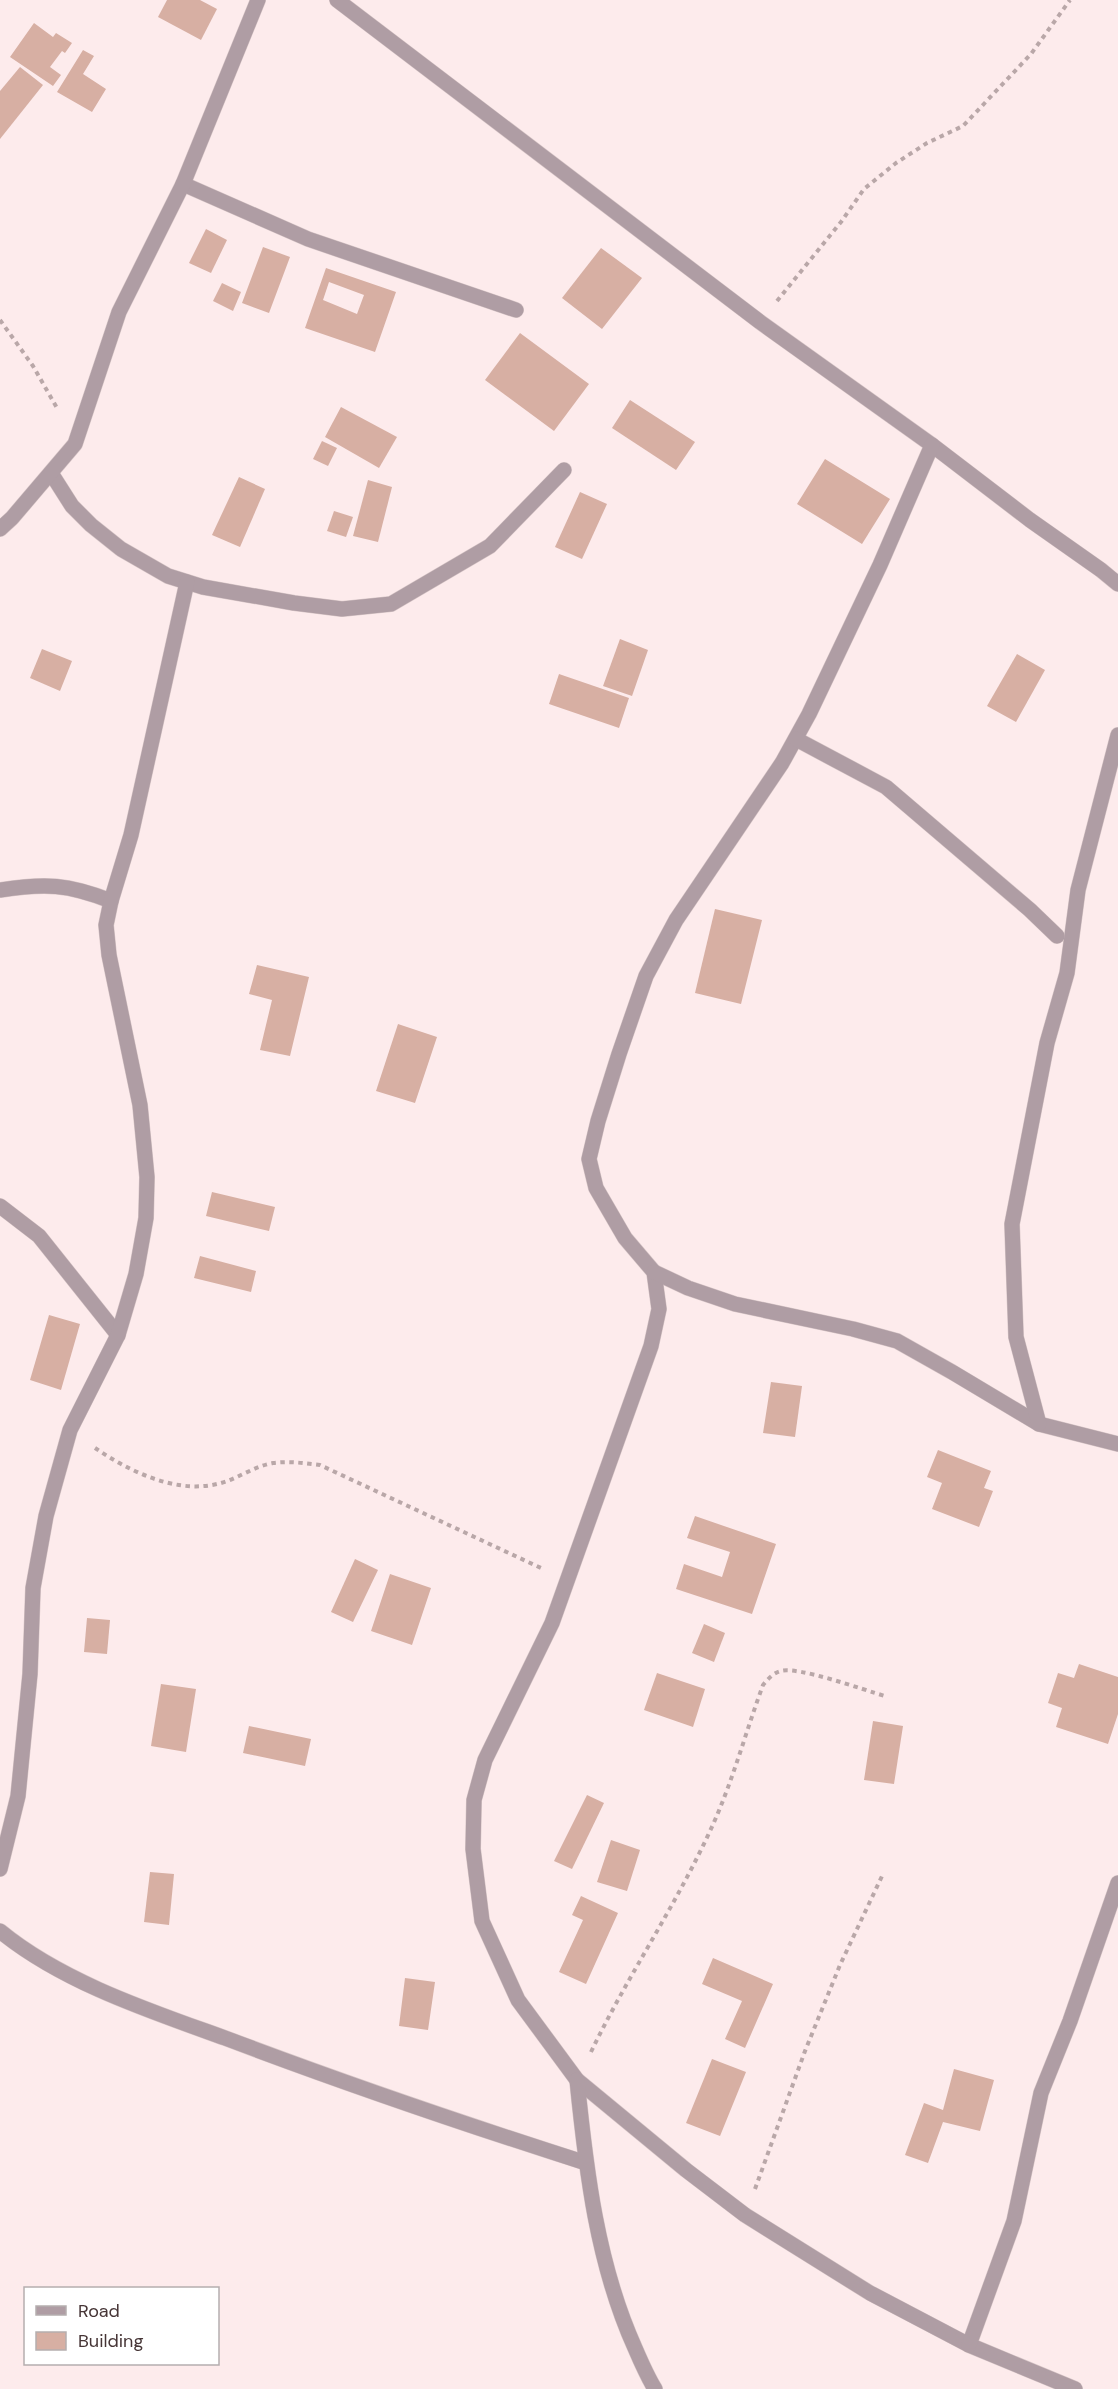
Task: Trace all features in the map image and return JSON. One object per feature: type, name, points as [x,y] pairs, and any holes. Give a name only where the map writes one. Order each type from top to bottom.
[{"type":"street","points":[[0,529],[75,444],[119,312],[183,184],[258,0]]},
{"type":"street","points":[[337,0],[760,322],[932,445],[1118,584]]},
{"type":"street","points":[[183,184],[308,239],[516,310]]},
{"type":"street","points":[[932,445],[880,565],[796,739],[676,920],[646,976],[598,1121],[589,1159],[596,1188],[625,1238],[654,1272],[688,1288],[735,1304],[853,1329],[897,1341],[1039,1424],[1118,1444]]},
{"type":"street","points":[[51,473],[72,506],[113,543],[168,576],[187,582],[294,603],[342,609],[391,604],[490,546],[564,470]]},
{"type":"street","points":[[0,1869],[18,1796],[30,1674],[33,1588],[46,1516],[70,1430],[118,1335],[136,1274],[146,1218],[147,1177],[140,1105],[109,955],[106,925],[131,835],[187,582]]},
{"type":"street","points":[[1039,1424],[1016,1337],[1012,1224],[1047,1043],[1066,973],[1078,890],[1118,735]]},
{"type":"street","points":[[796,739],[886,787],[1030,910],[1057,936]]},
{"type":"street","points":[[0,890],[56,885],[82,890],[111,901]]},
{"type":"street","points":[[0,1206],[39,1236],[118,1335]]},
{"type":"street","points":[[654,1272],[659,1309],[651,1346],[552,1623],[485,1760],[474,1800],[473,1849],[482,1921],[518,2000],[577,2080],[686,2170],[745,2215],[870,2293],[969,2345],[1075,2389]]},
{"type":"street","points":[[969,2345],[1014,2220],[1041,2093],[1070,2021],[1118,1883]]},
{"type":"street","points":[[0,1931],[49,1966],[153,2012],[437,2115],[586,2163]]},
{"type":"street","points":[[577,2080],[586,2163],[606,2266],[624,2324],[655,2389]]},
{"type":"path","points":[[760,322],[841,222],[864,189],[896,163],[927,143],[963,126],[1031,54],[1070,0]]},
{"type":"path","points":[[0,320],[43,383],[75,444]]},
{"type":"path","points":[[70,1430],[118,1463],[175,1486],[216,1485],[272,1463],[294,1462],[320,1465],[566,1579]]},
{"type":"path","points":[[577,2080],[604,2024],[660,1929],[711,1831],[729,1787],[763,1685],[771,1676],[782,1670],[806,1673],[885,1696]]},
{"type":"path","points":[[745,2215],[805,2051],[840,1965],[884,1874]]},
{"type":"building","points":[[167,0],[200,0],[217,9],[201,40],[158,17]]},
{"type":"building","points":[[34,23],[53,37],[56,33],[72,43],[65,53],[62,51],[50,67],[61,75],[53,86],[10,57]]},
{"type":"building","points":[[83,50],[94,56],[83,74],[106,89],[92,112],[57,92]]},
{"type":"building","points":[[20,67],[43,85],[0,139],[0,91]]},
{"type":"building","points":[[206,229],[227,240],[211,273],[189,263]]},
{"type":"building","points":[[263,247],[290,257],[269,313],[242,303]]},
{"type":"building","points":[[601,248],[642,278],[602,329],[562,298]]},
{"type":"building","points":[[326,268],[396,292],[375,352],[305,328]],"holes":[[[329,282],[364,295],[357,314],[323,300]]]},
{"type":"building","points":[[222,283],[241,292],[233,311],[213,301]]},
{"type":"building","points":[[520,333],[589,384],[554,431],[485,380]]},
{"type":"building","points":[[630,400],[695,442],[676,470],[612,428]]},
{"type":"building","points":[[341,407],[397,437],[379,468],[325,437]]},
{"type":"building","points":[[322,441],[337,448],[328,466],[313,459]]},
{"type":"building","points":[[825,459],[890,499],[862,544],[797,504]]},
{"type":"building","points":[[239,477],[265,489],[240,547],[212,535]]},
{"type":"building","points":[[368,480],[392,487],[378,542],[353,536]]},
{"type":"building","points":[[580,492],[607,504],[582,559],[555,547]]},
{"type":"building","points":[[334,511],[353,517],[346,537],[327,531]]},
{"type":"building","points":[[620,639],[648,650],[632,696],[603,686]]},
{"type":"building","points":[[42,649],[72,661],[60,691],[30,678]]},
{"type":"building","points":[[1017,654],[1045,670],[1016,722],[987,706]]},
{"type":"building","points":[[559,674],[629,698],[619,728],[549,704]]},
{"type":"building","points":[[715,909],[762,920],[741,1004],[695,993]]},
{"type":"building","points":[[257,965],[309,977],[290,1056],[260,1050],[272,1000],[249,994]]},
{"type":"building","points":[[398,1024],[437,1037],[415,1103],[376,1091]]},
{"type":"building","points":[[212,1192],[275,1207],[269,1231],[206,1216]]},
{"type":"building","points":[[200,1256],[256,1271],[251,1292],[194,1278]]},
{"type":"building","points":[[49,1315],[80,1324],[61,1390],[30,1380]]},
{"type":"building","points":[[771,1382],[802,1386],[795,1437],[763,1433]]},
{"type":"building","points":[[938,1450],[991,1471],[984,1488],[993,1491],[979,1527],[932,1509],[942,1483],[927,1477]]},
{"type":"building","points":[[695,1516],[776,1544],[752,1614],[676,1589],[684,1564],[722,1577],[730,1552],[687,1538]]},
{"type":"building","points":[[355,1559],[378,1570],[353,1622],[331,1612]]},
{"type":"building","points":[[390,1574],[431,1588],[412,1645],[371,1631]]},
{"type":"building","points":[[87,1618],[110,1620],[107,1654],[84,1652]]},
{"type":"building","points":[[704,1624],[725,1633],[714,1662],[692,1653]]},
{"type":"building","points":[[1079,1664],[1118,1677],[1118,1714],[1108,1744],[1056,1727],[1062,1708],[1048,1703],[1058,1673],[1074,1678]]},
{"type":"building","points":[[657,1673],[705,1689],[693,1727],[644,1710]]},
{"type":"building","points":[[161,1684],[196,1689],[186,1752],[151,1746]]},
{"type":"building","points":[[873,1721],[903,1726],[894,1784],[864,1780]]},
{"type":"building","points":[[249,1726],[311,1739],[305,1766],[243,1753]]},
{"type":"building","points":[[587,1795],[604,1803],[572,1869],[554,1861]]},
{"type":"building","points":[[611,1840],[640,1850],[627,1891],[597,1882]]},
{"type":"building","points":[[150,1872],[174,1874],[169,1925],[144,1922]]},
{"type":"building","points":[[581,1896],[618,1913],[586,1984],[559,1972],[583,1920],[572,1915]]},
{"type":"building","points":[[713,1958],[773,1984],[745,2048],[725,2039],[742,2001],[702,1984]]},
{"type":"building","points":[[405,1978],[435,1982],[428,2030],[399,2026]]},
{"type":"building","points":[[712,2059],[746,2072],[720,2136],[686,2123]]},
{"type":"building","points":[[954,2069],[994,2080],[980,2131],[943,2122],[928,2163],[905,2155],[924,2103],[943,2110]]}]
